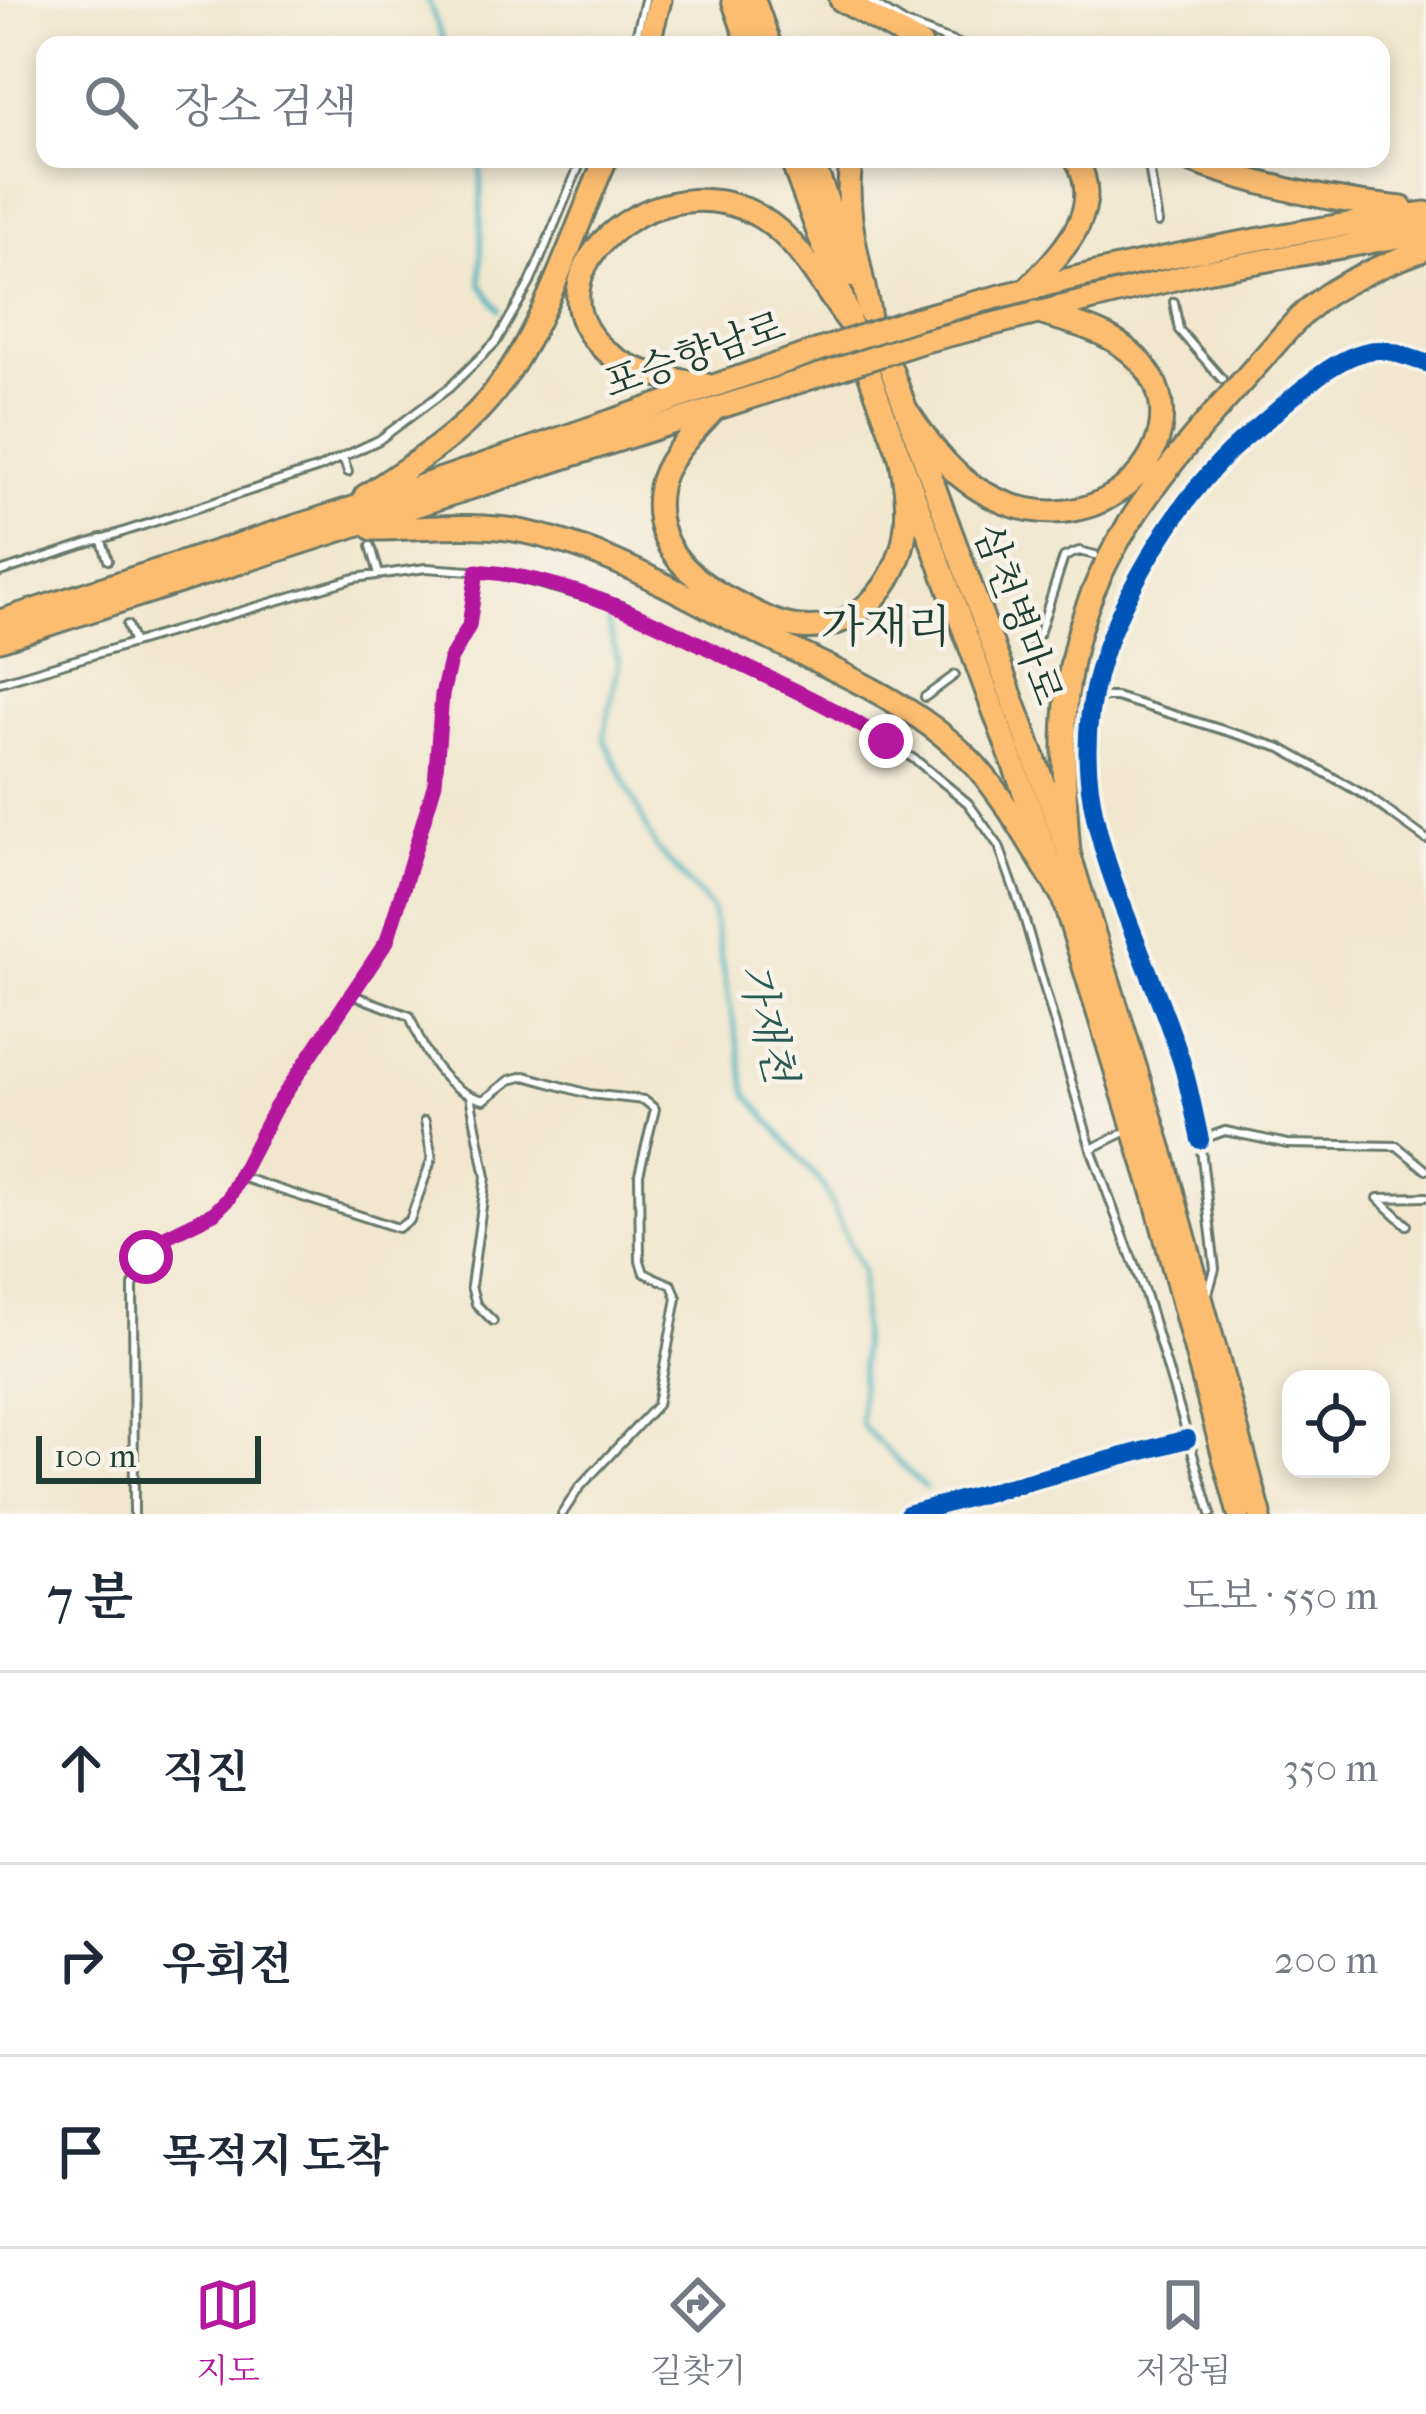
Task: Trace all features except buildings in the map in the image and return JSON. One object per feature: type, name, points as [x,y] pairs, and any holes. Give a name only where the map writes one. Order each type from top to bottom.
[{"type":"main road","points":[[650,36],[660,0]]},
{"type":"main road","points":[[733,0],[746,36]]},
{"type":"main road","points":[[754,0],[767,36]]},
{"type":"main road","points":[[841,0],[905,36]]},
{"type":"main road","points":[[347,520],[442,443],[491,396],[533,326],[601,168]]},
{"type":"main road","name":"삼천병마로","points":[[795,168],[860,319],[907,411],[1069,854],[1161,1150],[1260,1514]]},
{"type":"main road","name":"삼천병마로","points":[[815,168],[901,460],[1062,895],[1156,1202],[1239,1514]]},
{"type":"main road","points":[[852,168],[850,211],[860,319]]},
{"type":"main road","points":[[1028,288],[1064,250],[1085,211],[1079,168]]},
{"type":"main road","points":[[1210,168],[1294,191],[1426,211]]},
{"type":"main road","points":[[708,386],[636,369],[589,336],[580,304],[585,268],[603,239],[647,210],[680,200],[745,211],[778,230],[860,319]]},
{"type":"main road","name":"포승향남로","points":[[0,640],[347,520],[708,386],[915,319],[1205,248],[1426,211]]},
{"type":"main road","name":"포승향남로","points":[[0,621],[347,520],[921,342],[1206,271],[1426,232]]},
{"type":"main road","points":[[1069,854],[1062,724],[1082,623],[1104,569],[1160,481],[1305,312],[1333,291],[1426,249]]},
{"type":"main road","points":[[907,411],[938,455],[963,478],[1007,505],[1069,512],[1118,495],[1138,476],[1158,436],[1161,410],[1154,385],[1142,364],[1123,346],[1036,312]]},
{"type":"main road","points":[[716,408],[678,448],[660,486],[661,526],[669,549],[696,580],[777,623],[824,627],[842,622],[872,602],[887,581],[905,534],[907,496],[901,460]]},
{"type":"main road","points":[[347,520],[515,530],[562,540],[641,572],[920,719],[981,772],[1062,895]]},
{"type":"street","points":[[1200,1140],[1186,1113],[1182,1062],[1109,872],[1091,812],[1085,751],[1091,697],[1106,641],[1140,566],[1171,520],[1235,445],[1346,356],[1381,350],[1426,363]]},
{"type":"street","points":[[908,1514],[1187,1439]]},
{"type":"lane","points":[[636,36],[645,0]]},
{"type":"lane","points":[[867,0],[906,24],[938,36]]},
{"type":"lane","points":[[0,572],[319,468],[379,440],[449,388],[496,342],[530,283],[578,168]]},
{"type":"lane","points":[[1149,168],[1158,223]]},
{"type":"lane","points":[[1174,302],[1179,330],[1222,379]]},
{"type":"lane","points":[[1255,406],[1269,418]]},
{"type":"lane","points":[[343,457],[348,472]]},
{"type":"lane","points":[[101,538],[108,560]]},
{"type":"lane","points":[[371,546],[380,574]]},
{"type":"lane","points":[[1025,643],[1039,634],[1064,557],[1079,550],[1095,555]]},
{"type":"lane","points":[[0,682],[355,578],[426,568],[477,571],[501,573],[621,606],[846,716],[886,741],[968,803],[999,846],[1091,1149],[1145,1294],[1211,1514]]},
{"type":"lane","points":[[134,1514],[133,1286],[146,1257],[165,1237],[214,1213],[228,1199],[274,1110],[387,941],[435,783],[442,695],[450,660],[469,626],[477,571]]},
{"type":"lane","points":[[127,625],[134,643]]},
{"type":"lane","points":[[925,697],[955,675]]},
{"type":"lane","points":[[1091,697],[1116,697],[1281,748],[1368,797],[1426,839]]},
{"type":"lane","points":[[886,741],[899,725]]},
{"type":"lane","points":[[350,994],[410,1016],[431,1062],[447,1081],[470,1096],[484,1100],[510,1080],[526,1076],[589,1094],[644,1100],[655,1109],[639,1174],[640,1261],[644,1273],[672,1286],[677,1298],[656,1405],[579,1488],[562,1514]]},
{"type":"lane","points":[[470,1096],[486,1177],[471,1286],[476,1304],[493,1321]]},
{"type":"lane","points":[[238,1176],[398,1228],[410,1220],[432,1157],[425,1121]]},
{"type":"lane","points":[[1204,1309],[1215,1270],[1200,1140],[1226,1131],[1288,1144],[1397,1146],[1426,1170]]},
{"type":"lane","points":[[1091,1149],[1125,1132]]},
{"type":"lane","points":[[1407,1225],[1378,1198],[1426,1197]]},
{"type":"waterway","name":"가재천","points":[[428,0],[442,36]]},
{"type":"waterway","name":"가재천","points":[[481,168],[481,284],[499,310]]},
{"type":"waterway","name":"가재천","points":[[607,623],[619,662],[604,738],[657,849],[712,909],[747,1094],[824,1187],[862,1271],[861,1425],[925,1488]]},
{"type":"cycle path","points":[[1200,1140],[1181,1060],[1110,872],[1095,816],[1088,760],[1092,700],[1110,636],[1167,528],[1206,476],[1237,445],[1314,380],[1348,358],[1382,350],[1426,363]]},
{"type":"cycle path","points":[[908,1514],[1187,1439]]},
{"type":"district","name":"가재리","points":[[886,626]]},
{"type":"route","points":[[146,1257],[165,1237],[214,1213],[228,1199],[274,1110],[387,941],[435,783],[442,695],[450,660],[469,626],[477,571],[501,573],[621,606],[846,716],[886,741]]}]
